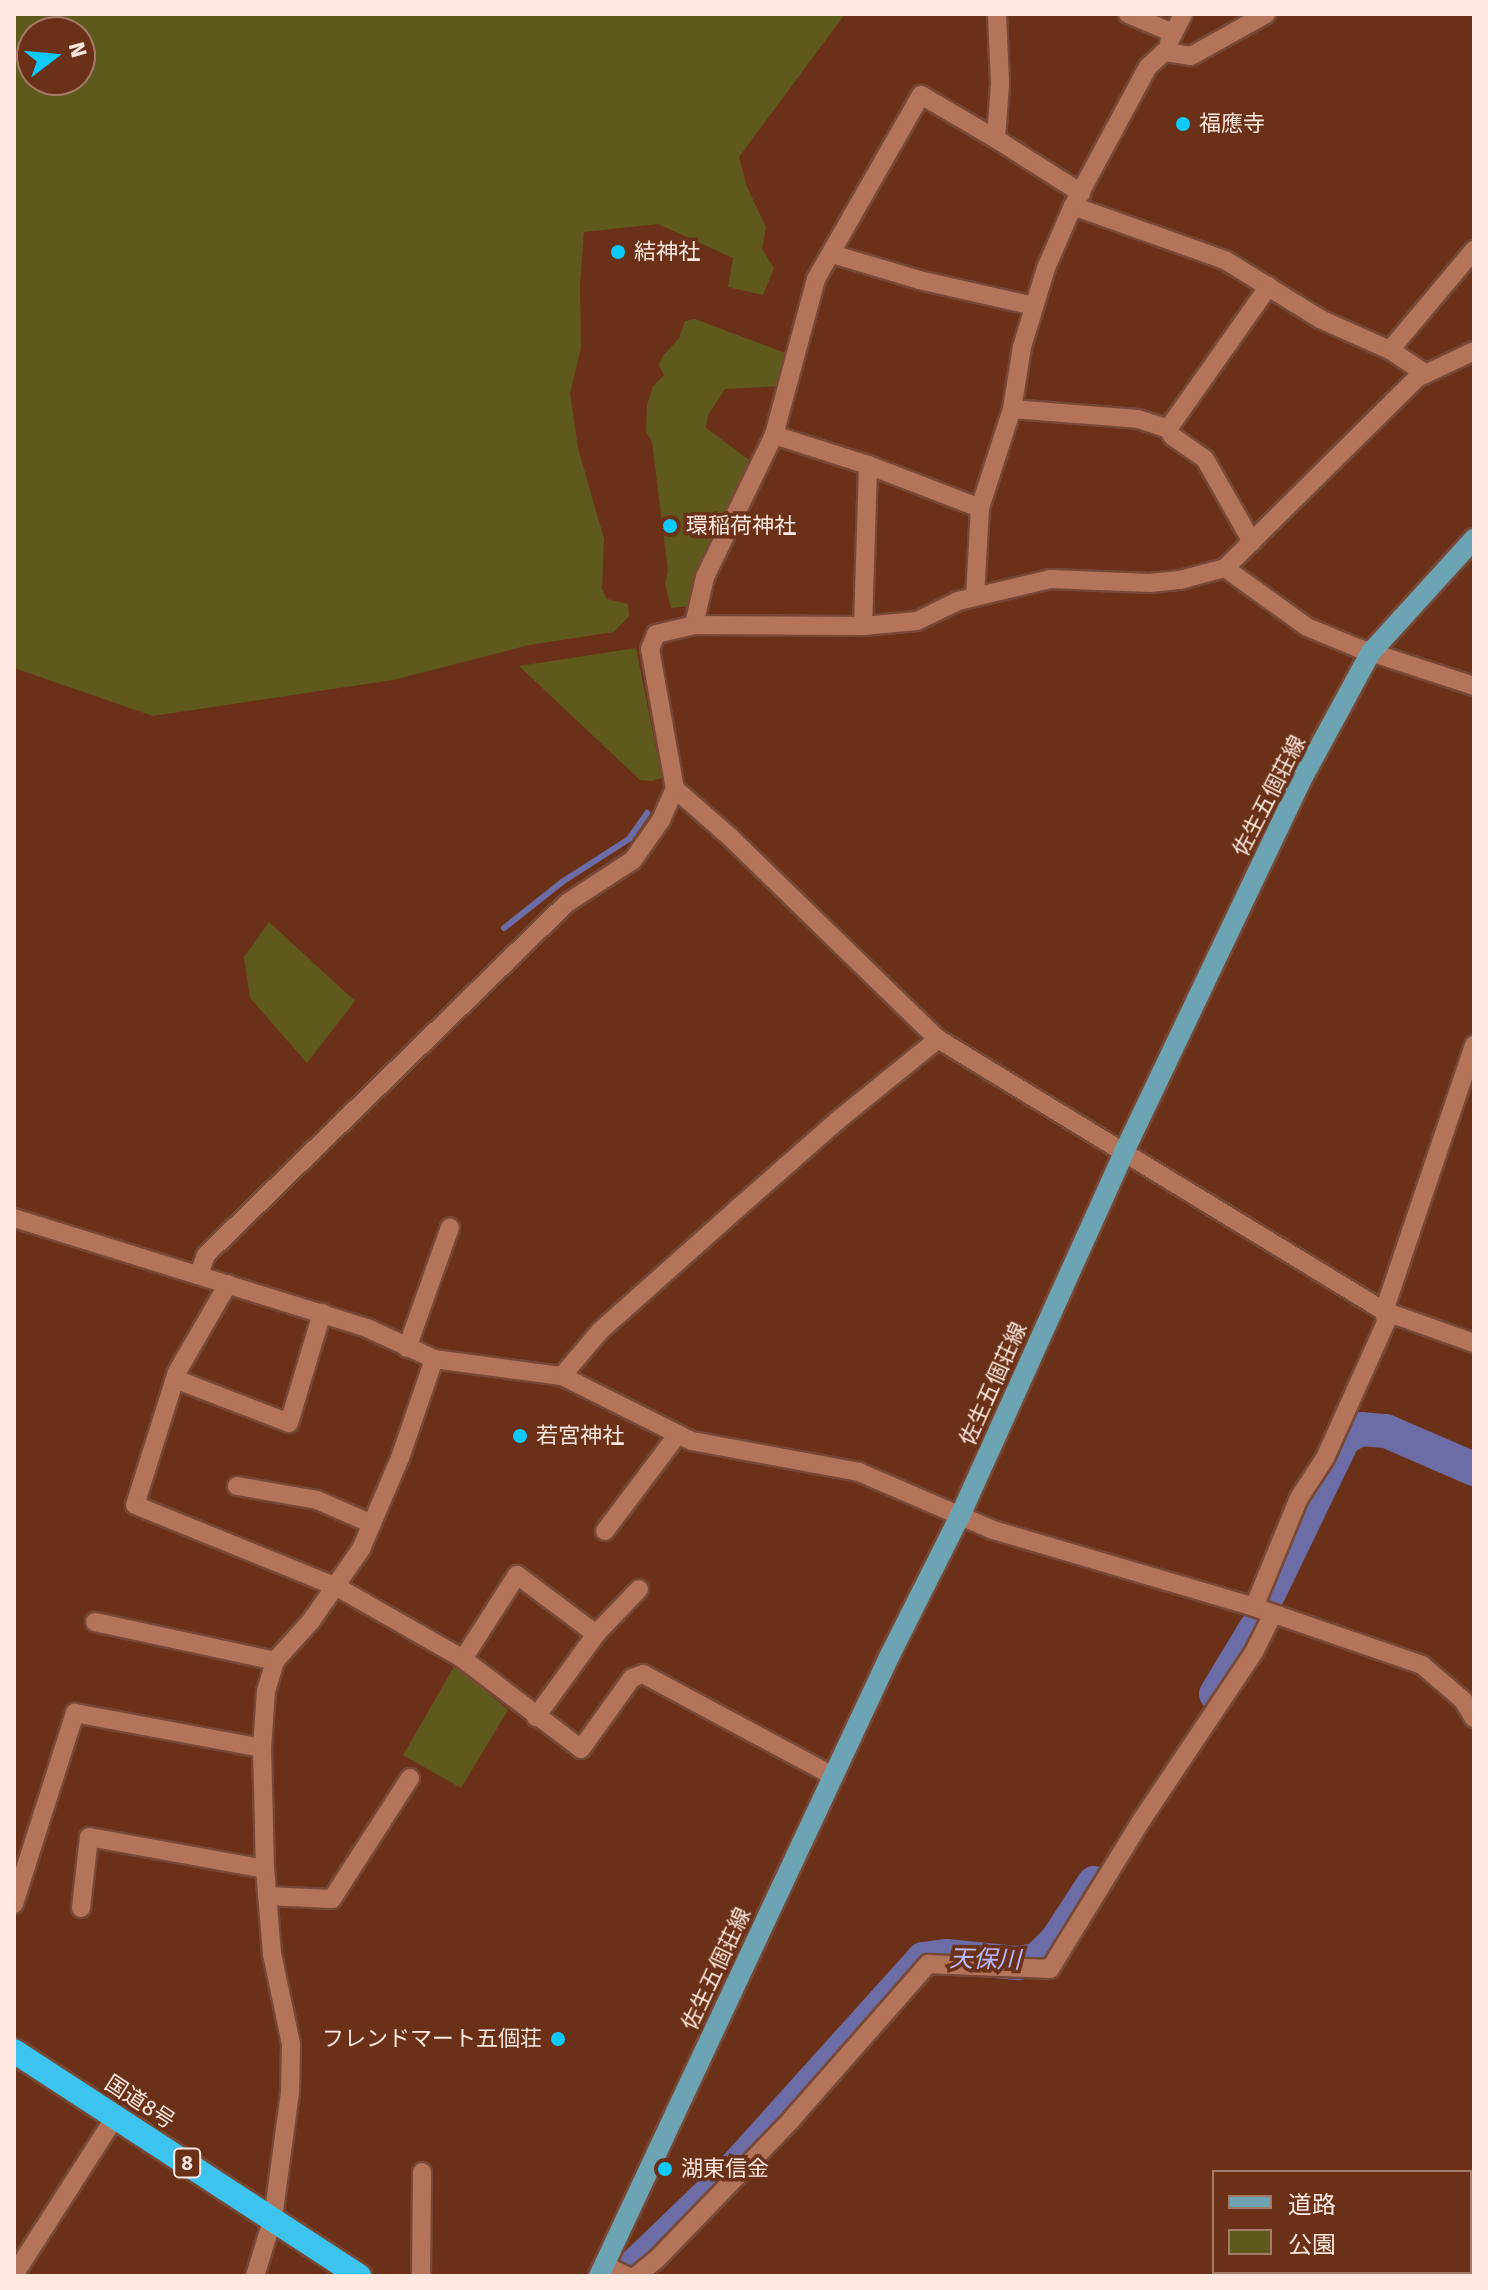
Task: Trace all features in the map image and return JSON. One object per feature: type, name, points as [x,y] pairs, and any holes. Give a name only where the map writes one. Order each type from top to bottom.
[{"type":"highway","name":"国道8号","points":[[14,2051],[359,2276]]},
{"type":"main road","name":"佐生五個荘線","points":[[601,2270],[833,1776],[960,1516],[1124,1152],[1302,779],[1371,652],[1474,539]]},
{"type":"street","points":[[996,139],[1000,84],[997,14]]},
{"type":"street","points":[[1128,14],[1173,33]]},
{"type":"street","points":[[975,597],[980,508],[1012,409],[1022,347],[1034,306],[1077,199],[1148,67],[1164,52],[1183,14]]},
{"type":"street","points":[[1164,52],[1191,56],[1266,14]]},
{"type":"street","points":[[694,625],[705,577],[774,435],[816,279],[921,95],[996,139],[1077,199],[1225,260],[1320,319],[1390,350],[1426,374]]},
{"type":"street","points":[[1390,350],[1474,250]]},
{"type":"street","points":[[832,254],[919,280],[1034,306]]},
{"type":"street","points":[[1168,429],[1269,286]]},
{"type":"street","points":[[199,1275],[206,1255],[567,903],[633,860],[661,820],[675,789],[650,649],[656,634],[694,625],[863,626],[917,621],[958,601],[1050,579],[1150,583],[1180,580],[1225,568],[1417,378],[1474,351]]},
{"type":"street","points":[[1455,361],[1474,370]]},
{"type":"street","points":[[1012,409],[1138,419],[1168,429],[1173,437],[1205,459],[1252,542]]},
{"type":"street","points":[[774,435],[868,465],[980,508]]},
{"type":"street","points":[[863,626],[868,465]]},
{"type":"street","points":[[1225,568],[1307,627],[1474,686]]},
{"type":"street","points":[[675,789],[730,837],[938,1039],[1384,1311],[1474,1343]]},
{"type":"street","points":[[562,1376],[600,1331],[838,1120],[938,1039]]},
{"type":"street","points":[[1254,1607],[1299,1498],[1325,1458],[1381,1335],[1386,1322],[1384,1311],[1474,1045]]},
{"type":"street","points":[[14,1218],[367,1328],[434,1359],[562,1376],[685,1437],[859,1472],[993,1530],[1254,1607],[1422,1665],[1468,1696],[1474,1718]]},
{"type":"street","points":[[407,1348],[450,1227]]},
{"type":"street","points":[[228,1284],[175,1379],[135,1505],[337,1587],[463,1659],[581,1749],[632,1678],[643,1674],[833,1776]]},
{"type":"street","points":[[175,1379],[289,1423],[322,1313]]},
{"type":"street","points":[[255,2276],[273,2218],[290,2093],[291,2044],[272,1954],[265,1869],[262,1748],[266,1691],[275,1661],[337,1587],[361,1549],[400,1458],[434,1359]]},
{"type":"street","points":[[605,1531],[685,1437]]},
{"type":"street","points":[[237,1486],[317,1500],[372,1524]]},
{"type":"street","points":[[463,1659],[517,1575],[596,1634]]},
{"type":"street","points":[[536,1717],[596,1634],[639,1589]]},
{"type":"street","points":[[601,2270],[629,2275],[791,2120],[928,1964],[1050,1969],[1141,1821],[1254,1652],[1273,1614]]},
{"type":"street","points":[[95,1622],[275,1661]]},
{"type":"street","points":[[14,1904],[75,1713],[262,1748]]},
{"type":"street","points":[[267,1896],[332,1899],[410,1778]]},
{"type":"street","points":[[81,1908],[89,1837],[265,1869]]},
{"type":"street","points":[[14,2275],[115,2117]]},
{"type":"street","points":[[421,2276],[422,2172]]},
{"type":"green space","points":[[14,14],[845,14],[739,157],[747,187],[766,227],[762,249],[774,268],[763,295],[728,287],[733,258],[658,224],[584,232],[580,284],[581,348],[570,393],[578,448],[604,539],[602,589],[607,599],[628,604],[629,616],[614,632],[529,645],[393,680],[153,716],[14,668]]},
{"type":"green space","points":[[695,319],[791,355],[784,386],[725,389],[708,415],[706,428],[752,462],[693,606],[671,608],[665,583],[668,571],[652,442],[646,431],[647,405],[653,386],[664,375],[659,365],[662,357],[679,338],[685,321]]},
{"type":"green space","points":[[636,648],[662,778],[651,781],[640,780],[519,666]]},
{"type":"green space","points":[[269,922],[355,1001],[307,1063],[250,998],[244,957]]},
{"type":"green space","points":[[455,1665],[508,1710],[461,1788],[403,1755]]},
{"type":"waterway","points":[[504,928],[562,882],[629,839],[647,813]]},
{"type":"waterway","name":"天保川","points":[[1269,1593],[1344,1438],[1361,1429],[1386,1431],[1474,1469]]},
{"type":"waterway","name":"天保川","points":[[1216,1694],[1256,1628]]},
{"type":"waterway","name":"天保川","points":[[624,2276],[726,2178],[923,1959],[946,1956],[1018,1963],[1037,1960],[1057,1940],[1094,1883]]},
{"type":"place","name":"福應寺","points":[[1183,124]]},
{"type":"place","name":"結神社","points":[[618,252]]},
{"type":"place","name":"環稲荷神社","points":[[670,526]]},
{"type":"place","name":"若宮神社","points":[[520,1436]]},
{"type":"place","name":"フレンドマート五個荘","points":[[558,2039]]},
{"type":"place","name":"湖東信金","points":[[665,2169]]}]
